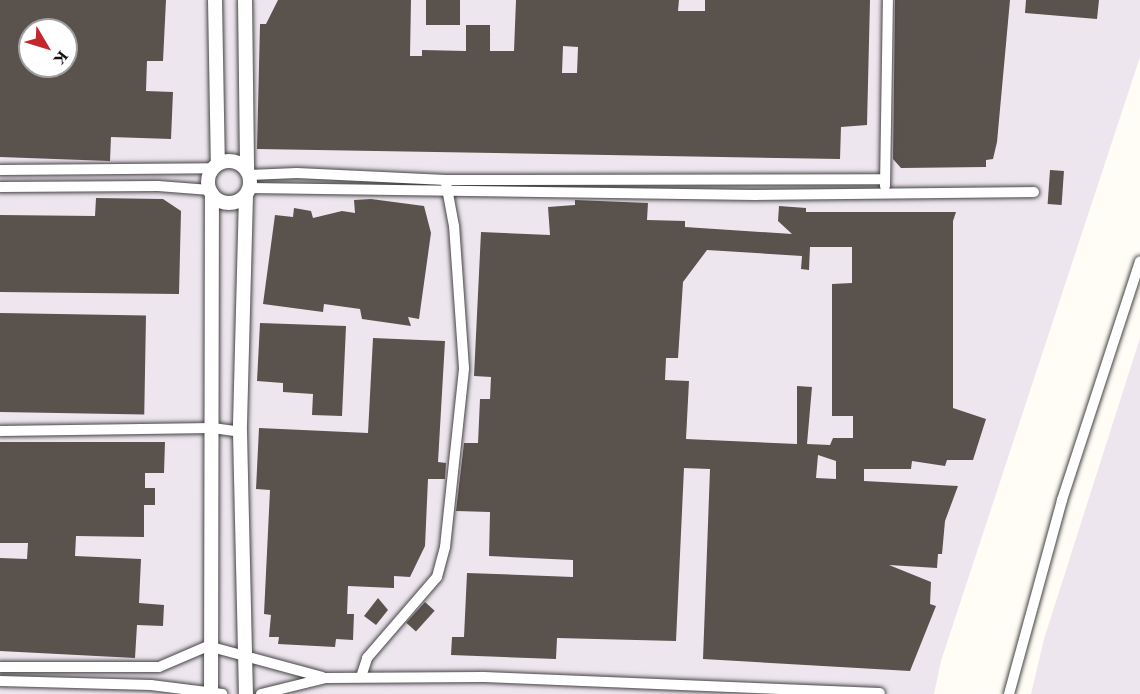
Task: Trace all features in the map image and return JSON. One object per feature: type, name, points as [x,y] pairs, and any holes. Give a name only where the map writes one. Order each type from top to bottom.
[{"type":"street","points":[[0,681],[151,685],[215,693],[208,646],[214,599],[211,192],[209,178],[216,166],[215,0]]},
{"type":"street","points":[[245,0],[248,182],[240,432],[247,654],[246,694]]},
{"type":"street","points":[[886,194],[884,179],[888,0]]},
{"type":"street","points":[[0,170],[216,166],[237,163],[248,182]]},
{"type":"street","points":[[446,184],[884,179]]},
{"type":"street","points":[[0,187],[158,186],[211,192],[229,203],[248,182],[886,194],[1035,192]]},
{"type":"street","points":[[361,677],[367,658],[438,577],[445,547],[464,368],[454,226],[446,184]]},
{"type":"street","points":[[1009,694],[1062,500],[1140,261]]},
{"type":"street","points":[[0,431],[213,428],[240,432]]},
{"type":"street","points":[[0,667],[159,667],[208,646],[247,654],[326,678]]},
{"type":"street","points":[[261,694],[326,678],[361,677],[483,677],[880,693]]},
{"type":"shaded area","points":[[0,0],[1140,0],[1140,57],[941,661],[934,694],[0,694]]},
{"type":"shaded area","points":[[1140,338],[1140,694],[1031,694],[1044,639]]},
{"type":"building","points":[[0,0],[166,0],[163,61],[147,61],[146,91],[173,92],[171,139],[111,137],[110,161],[0,157]]},
{"type":"building","points":[[278,0],[411,0],[410,56],[422,56],[422,50],[466,51],[466,25],[490,25],[490,51],[514,51],[516,0],[679,0],[678,11],[705,11],[705,0],[870,0],[867,125],[841,127],[840,159],[257,149],[260,24],[266,24]],"holes":[[[563,46],[578,47],[577,73],[562,73]]]},
{"type":"building","points":[[426,0],[460,0],[460,25],[426,25]]},
{"type":"building","points":[[895,0],[1010,0],[997,142],[993,159],[986,160],[986,167],[901,168],[893,159]]},
{"type":"building","points":[[1026,0],[1099,0],[1097,19],[1025,13]]},
{"type":"building","points":[[1050,170],[1064,171],[1062,205],[1048,204]]},
{"type":"building","points":[[96,198],[163,199],[181,211],[179,294],[0,292],[0,215],[95,216]]},
{"type":"building","points":[[371,199],[424,206],[431,233],[419,319],[408,317],[411,326],[362,319],[360,309],[324,304],[323,312],[263,304],[275,215],[293,217],[294,208],[311,211],[313,218],[342,211],[355,213],[354,200]]},
{"type":"building","points":[[575,200],[648,203],[647,220],[685,221],[685,227],[792,234],[778,221],[779,206],[806,208],[806,212],[956,212],[953,221],[953,408],[986,419],[973,460],[947,460],[945,466],[912,461],[911,469],[864,469],[864,481],[958,486],[945,521],[942,554],[938,554],[937,568],[889,565],[931,582],[930,604],[936,606],[910,671],[703,659],[710,469],[684,468],[676,641],[557,638],[556,659],[451,655],[452,637],[464,637],[467,573],[573,577],[573,560],[489,556],[490,512],[456,511],[464,443],[478,443],[480,399],[490,399],[491,377],[474,376],[481,232],[550,235],[548,207],[575,205]],"holes":[[[810,247],[852,247],[852,283],[832,284],[832,416],[853,416],[853,438],[833,438],[830,445],[807,444],[812,387],[797,386],[797,444],[686,439],[689,381],[665,380],[666,358],[678,358],[683,282],[707,250],[802,256],[801,269],[809,270]],[[818,455],[836,461],[836,479],[816,478]]]},
{"type":"building","points":[[0,313],[146,316],[144,415],[0,412]]},
{"type":"building","points":[[260,323],[346,326],[342,416],[312,415],[313,394],[283,392],[283,383],[257,381]]},
{"type":"building","points":[[373,338],[445,341],[438,462],[446,463],[445,479],[428,479],[425,546],[410,577],[394,576],[394,588],[348,586],[347,614],[354,614],[353,640],[336,639],[335,647],[278,644],[279,637],[269,637],[271,615],[264,614],[270,490],[256,489],[259,428],[368,433]]},
{"type":"building","points":[[0,442],[165,442],[164,473],[145,473],[145,488],[155,488],[155,505],[144,505],[144,537],[76,536],[75,556],[141,559],[139,603],[164,605],[163,626],[137,625],[135,658],[0,651],[0,558],[27,559],[28,543],[0,543]]},
{"type":"building","points":[[378,598],[388,610],[376,625],[364,616]]},
{"type":"building","points":[[425,602],[435,611],[416,632],[406,623]]}]
